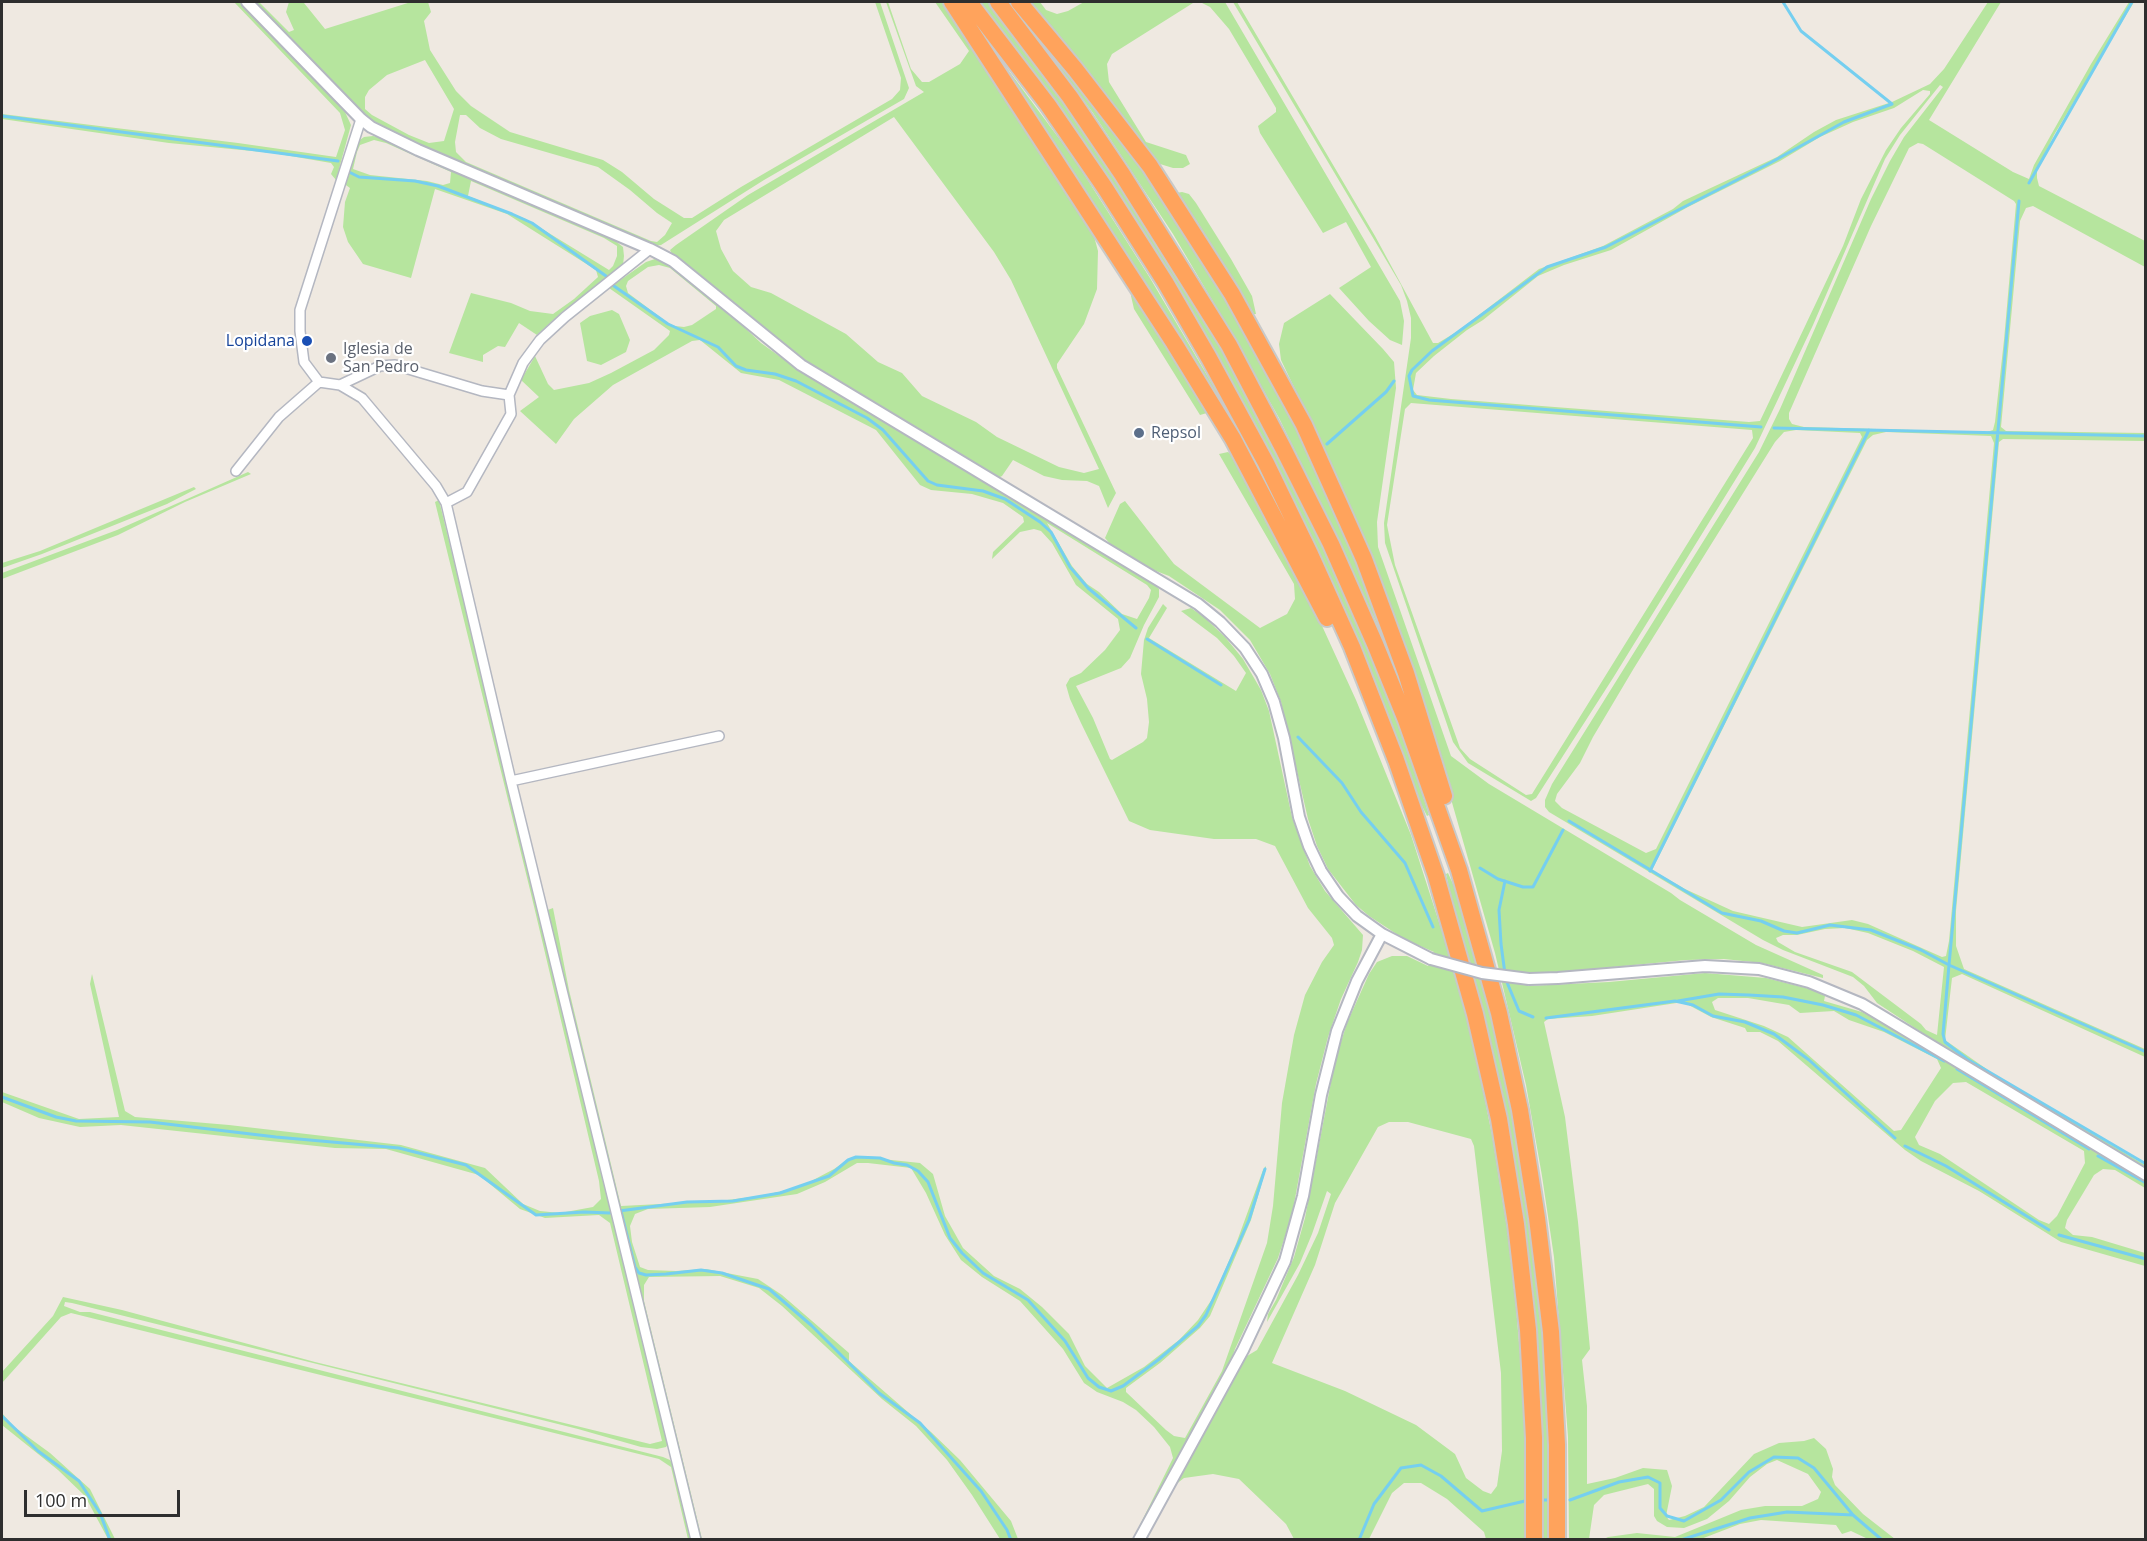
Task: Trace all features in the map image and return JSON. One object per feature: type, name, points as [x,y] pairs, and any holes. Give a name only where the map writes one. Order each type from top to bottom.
[{"type":"highway","points":[[952,2],[1174,343],[1233,439],[1381,721]]},
{"type":"highway","points":[[969,2],[1048,105],[1105,188],[1198,339],[1266,463],[1305,544],[1352,647],[1381,721],[1436,876],[1475,1014],[1499,1119],[1516,1224],[1528,1330],[1534,1438],[1534,1539]]},
{"type":"highway","points":[[998,2],[1070,97],[1122,174],[1229,345],[1320,523],[1375,644],[1406,720],[1459,870],[1499,1013],[1520,1110],[1537,1218],[1551,1332],[1557,1445],[1557,1539]]},
{"type":"highway","points":[[1019,2],[1075,69],[1150,166],[1232,294],[1304,425],[1364,559],[1406,673],[1449,815],[1459,870]]},
{"type":"street","points":[[248,2],[361,119],[381,133],[650,249],[689,272],[801,365],[1198,604],[1220,622],[1245,648],[1262,674],[1274,702],[1284,738],[1299,817],[1309,846],[1321,870],[1338,896],[1357,916],[1382,934],[1431,959],[1482,973],[1529,979],[1570,978],[1705,966],[1759,969],[1809,982],[1862,1004],[2145,1175]]},
{"type":"street","points":[[361,119],[300,310],[304,362],[319,382],[340,385],[362,398],[436,486],[446,503],[511,781],[696,1539]]},
{"type":"street","points":[[446,503],[467,492],[511,414],[509,395],[523,363],[540,340],[565,316],[650,249]]},
{"type":"street","points":[[340,385],[380,366],[395,365],[482,391],[509,395]]},
{"type":"street","points":[[236,471],[279,417],[319,382]]},
{"type":"street","points":[[511,781],[719,736]]},
{"type":"street","points":[[1139,1539],[1244,1350],[1285,1261],[1303,1196],[1323,1086],[1337,1031],[1349,998],[1382,934]]},
{"type":"green space","points":[[234,2],[241,2],[345,112],[351,125],[336,180],[331,174],[334,167],[331,163],[273,153],[169,143],[2,119],[2,114],[336,157],[345,130],[340,113]]},
{"type":"green space","points":[[254,2],[259,2],[289,32],[294,30],[286,12],[289,2],[304,3],[325,29],[411,2],[428,2],[431,12],[424,21],[430,50],[456,91],[471,106],[510,132],[603,160],[622,172],[654,199],[684,218],[692,218],[892,99],[900,90],[901,78],[875,2],[880,2],[909,88],[904,99],[764,180],[661,245],[655,246],[451,160],[370,121]],"holes":[[[425,60],[454,109],[444,141],[429,143],[409,135],[365,109],[365,97],[369,90],[387,75]],[[460,115],[466,115],[480,128],[501,139],[598,167],[672,223],[665,235],[657,242],[651,241],[466,162],[456,152],[455,142]]]},
{"type":"green space","points":[[886,2],[888,2],[911,69],[922,82],[929,82],[960,64],[969,51],[935,2],[944,2],[1091,225],[1098,251],[1097,289],[1084,324],[1057,364],[1057,368],[1116,493],[1108,508],[1099,486],[1087,481],[1062,480],[1044,476],[1013,460],[998,478],[792,353],[670,250],[748,195],[924,92],[916,86]],"holes":[[[894,117],[994,252],[1011,280],[1099,469],[1084,473],[1059,467],[997,437],[976,422],[922,396],[902,373],[878,362],[846,334],[771,293],[751,287],[733,271],[721,249],[716,231],[724,220]]]},
{"type":"green space","points":[[979,2],[990,2],[1095,146],[1211,331],[1257,412],[1358,623],[1411,758],[1429,815],[1427,816],[1413,788],[1311,540],[1038,79]]},
{"type":"green space","points":[[1027,2],[1040,2],[1046,10],[1057,14],[1084,2],[1225,2],[1400,301],[1404,321],[1402,345],[1390,340],[1369,321],[1339,288],[1371,267],[1346,222],[1323,233],[1260,133],[1258,126],[1276,112],[1276,108],[1229,29],[1210,7],[1202,3],[1193,3],[1112,54],[1107,64],[1109,82],[1146,142],[1186,155],[1190,164],[1183,168],[1173,168],[1160,164],[1152,156]]},
{"type":"green space","points":[[1233,2],[1237,2],[1375,236],[1433,343],[1438,343],[1458,331],[1539,269],[1603,246],[1673,209],[1683,201],[1777,157],[1836,120],[1892,102],[1930,84],[1944,69],[1988,2],[2001,2],[1929,120],[2013,172],[2029,179],[2034,165],[2091,64],[2129,2],[2134,2],[2054,135],[2037,170],[2037,178],[2039,186],[2145,241],[2145,267],[2033,206],[2026,208],[2020,221],[2001,427],[2006,431],[2145,433],[2145,441],[2003,439],[1999,442],[1956,911],[1956,946],[1964,969],[2145,1049],[2145,1057],[1962,974],[1952,978],[1945,1040],[1998,1077],[2145,1165],[2145,1169],[1962,1059],[1877,1003],[1864,986],[1853,977],[1763,940],[1549,812],[1545,807],[1545,800],[1552,784],[1759,452],[1890,161],[1904,137],[1943,87],[1940,85],[1900,135],[1885,159],[1813,325],[1755,448],[1613,678],[1536,798],[1531,801],[1468,763],[1453,742],[1385,543],[1384,523],[1411,338],[1411,318],[1401,285]],"holes":[[[1923,90],[1930,91],[1886,150],[1861,199],[1843,246],[1760,421],[1451,399],[1417,395],[1413,390],[1416,373],[1434,356],[1538,276],[1611,250],[1688,207],[1780,161],[1820,137],[1853,122],[1894,108]],[[1918,143],[2016,204],[2004,340],[1993,430],[1987,432],[1804,427],[1792,424],[1789,419],[1789,413],[1871,226],[1909,148]],[[1411,403],[1752,430],[1753,438],[1532,794],[1526,795],[1470,759],[1460,748],[1395,565],[1387,525],[1405,409]],[[1796,430],[1860,433],[1862,437],[1656,849],[1646,853],[1562,808],[1555,801],[1557,794],[1580,763],[1634,668],[1775,442],[1784,432]],[[1886,432],[1991,436],[1994,443],[1949,941],[1946,956],[1942,957],[1868,924],[1852,920],[1802,927],[1733,911],[1685,889],[1652,870],[1867,440],[1873,435]],[[1845,928],[1868,933],[1913,951],[1944,967],[1937,1035],[1926,1030],[1852,972],[1795,952],[1778,942],[1776,938],[1783,935],[1797,935],[1825,929]]]},
{"type":"green space","points":[[1034,27],[1140,165],[1214,274],[1324,477],[1401,676],[1398,678],[1376,622],[1279,418],[1173,234],[1093,113],[1030,28]]},
{"type":"green space","points":[[989,44],[1075,160],[1150,278],[1224,404],[1263,483],[988,46]]},
{"type":"green space","points":[[364,137],[383,138],[609,236],[623,247],[623,265],[561,313],[537,335],[519,323],[505,347],[498,346],[483,355],[483,362],[449,353],[471,293],[511,303],[530,311],[553,314],[598,277],[596,270],[507,214],[435,189],[411,278],[363,264],[348,242],[343,227],[345,202],[350,188],[343,183],[357,142]],"holes":[[[374,140],[386,143],[451,172],[450,183],[443,185],[370,175],[353,169],[360,145]],[[471,181],[604,238],[617,246],[617,256],[613,266],[609,270],[526,219],[468,196]]]},
{"type":"green space","points":[[1176,193],[1189,194],[1196,203],[1231,259],[1252,296],[1256,314]]},
{"type":"green space","points":[[655,259],[673,267],[725,309],[761,343],[807,376],[1080,538],[1151,581],[1159,589],[1159,597],[1130,658],[1121,668],[1076,686],[1093,718],[1110,759],[1112,760],[1147,738],[1149,722],[1147,699],[1141,674],[1144,640],[1148,628],[1163,604],[1167,608],[1149,638],[1236,691],[1246,673],[1217,638],[1181,611],[1191,608],[1204,617],[1243,659],[1261,690],[1269,711],[1292,817],[1310,866],[1325,891],[1363,935],[1358,962],[1341,999],[1328,1037],[1316,1084],[1292,1215],[1278,1258],[1235,1349],[1228,1370],[1135,1539],[1133,1539],[1173,1458],[1170,1447],[1136,1410],[1123,1402],[1097,1392],[1084,1383],[1063,1349],[1020,1301],[982,1277],[961,1260],[945,1235],[926,1193],[911,1168],[857,1163],[825,1182],[797,1194],[710,1207],[648,1209],[635,1214],[630,1226],[632,1242],[640,1267],[648,1270],[676,1271],[706,1269],[758,1279],[782,1295],[849,1353],[849,1361],[960,1460],[1011,1521],[1018,1539],[1000,1539],[947,1460],[916,1426],[882,1399],[782,1306],[759,1288],[720,1276],[649,1277],[644,1285],[644,1301],[702,1539],[698,1539],[545,911],[553,908],[569,990],[621,1206],[719,1201],[760,1196],[800,1187],[849,1159],[863,1157],[920,1163],[933,1174],[945,1216],[963,1248],[994,1276],[1020,1289],[1042,1307],[1069,1334],[1085,1366],[1107,1388],[1144,1367],[1179,1340],[1198,1320],[1214,1296],[1266,1166],[1251,1220],[1210,1316],[1200,1328],[1160,1363],[1126,1388],[1126,1392],[1166,1430],[1174,1436],[1185,1438],[1222,1371],[1267,1243],[1273,1206],[1282,1103],[1294,1035],[1305,995],[1322,962],[1334,945],[1332,938],[1308,908],[1275,846],[1256,839],[1214,839],[1150,830],[1129,821],[1081,723],[1066,685],[1070,678],[1081,673],[1105,650],[1120,630],[1118,619],[1076,585],[1052,543],[1041,531],[1034,529],[1020,532],[992,559],[993,552],[1024,522],[1023,517],[1003,503],[972,494],[931,490],[920,485],[876,430],[779,380],[741,373],[700,340],[692,341],[613,385],[574,419],[556,444],[520,411],[539,397],[521,380],[535,356],[548,384],[554,390],[589,383],[611,373],[654,350],[669,335],[670,331],[609,288],[646,262]],"holes":[[[659,265],[670,268],[716,306],[716,309],[692,325],[675,326],[628,293],[626,286],[628,281],[648,267]],[[1047,523],[1147,585],[1151,590],[1149,598],[1137,619],[1122,614],[1087,584],[1072,566]]]},
{"type":"green space","points":[[1133,292],[1172,352],[1207,413],[1200,415],[1134,309],[1131,296]]},
{"type":"green space","points":[[1330,294],[1394,362],[1396,388],[1377,522],[1378,547],[1451,756],[1489,784],[1756,945],[1823,975],[1823,978],[1762,963],[1724,959],[1686,960],[1551,973],[1529,972],[1528,986],[1609,982],[1705,973],[1766,978],[1814,990],[1825,996],[1824,1001],[1862,1012],[1918,1042],[2145,1179],[2145,1188],[2115,1170],[2103,1169],[2094,1175],[2067,1220],[2065,1228],[2073,1235],[2092,1237],[2145,1253],[2145,1266],[2061,1242],[1979,1191],[1921,1161],[1905,1150],[1778,1041],[1760,1032],[1747,1032],[1745,1028],[1711,1017],[1683,1002],[1592,1016],[1548,1019],[1544,1022],[1565,1117],[1590,1349],[1582,1360],[1587,1406],[1587,1484],[1615,1478],[1643,1468],[1667,1470],[1672,1486],[1666,1516],[1669,1520],[1685,1516],[1704,1507],[1754,1454],[1779,1443],[1814,1438],[1826,1449],[1833,1469],[1832,1477],[1835,1485],[1863,1514],[1895,1539],[1868,1539],[1851,1531],[1842,1534],[1836,1525],[1761,1520],[1740,1524],[1701,1539],[1604,1539],[1637,1533],[1675,1537],[1741,1510],[1765,1506],[1802,1506],[1818,1499],[1821,1492],[1808,1474],[1777,1460],[1767,1464],[1750,1477],[1729,1501],[1707,1519],[1684,1528],[1667,1527],[1657,1521],[1654,1516],[1654,1489],[1648,1484],[1604,1495],[1594,1505],[1589,1539],[1569,1539],[1568,1437],[1554,1257],[1526,1085],[1495,953],[1435,743],[1377,573],[1340,483],[1281,360],[1279,344],[1284,323]],"holes":[[[1718,998],[1748,998],[1789,1005],[1800,1013],[1834,1011],[1849,1020],[1884,1032],[1937,1059],[1941,1068],[1901,1130],[1894,1131],[1788,1037],[1764,1026],[1715,1010],[1712,1002]],[[1966,1082],[2084,1151],[2085,1163],[2057,1216],[2049,1224],[2039,1220],[1940,1154],[1919,1145],[1915,1137],[1935,1101],[1953,1083]]]},
{"type":"green space","points":[[612,310],[619,314],[630,340],[626,352],[601,365],[587,361],[580,323],[590,316]]},
{"type":"green space","points":[[1228,452],[1236,458],[1312,604],[1356,700],[1411,835],[1454,969],[1474,1046],[1492,1135],[1507,1228],[1524,1402],[1525,1539],[1486,1539],[1484,1532],[1447,1499],[1421,1483],[1404,1483],[1392,1493],[1369,1539],[1294,1539],[1286,1524],[1239,1479],[1213,1474],[1184,1478],[1175,1485],[1145,1539],[1142,1539],[1211,1415],[1247,1356],[1257,1350],[1318,1233],[1331,1194],[1327,1191],[1300,1263],[1267,1322],[1268,1314],[1294,1257],[1305,1218],[1335,1061],[1347,1023],[1369,974],[1377,962],[1392,956],[1407,956],[1428,966],[1434,952],[1404,939],[1369,916],[1356,905],[1328,869],[1308,819],[1281,702],[1270,674],[1250,640],[1220,610],[1169,576],[1151,569],[1112,546],[1105,538],[1120,504],[1125,501],[1174,564],[1260,628],[1287,614],[1295,599],[1294,584],[1219,454]],"holes":[[[1389,1122],[1408,1122],[1471,1139],[1474,1146],[1501,1373],[1502,1451],[1497,1486],[1491,1494],[1466,1478],[1455,1454],[1416,1425],[1345,1391],[1272,1363],[1315,1265],[1335,1203],[1378,1127]]]},
{"type":"green space","points":[[248,472],[251,474],[185,502],[118,535],[2,579],[2,573],[117,530]]},
{"type":"green space","points":[[194,487],[196,489],[167,504],[2,568],[2,563],[40,551]]},
{"type":"green space","points":[[439,500],[669,1443],[666,1447],[657,1449],[641,1447],[578,1429],[72,1303],[65,1302],[64,1306],[80,1312],[90,1312],[663,1457],[670,1460],[674,1466],[692,1539],[688,1539],[671,1467],[659,1459],[71,1313],[61,1317],[2,1383],[2,1372],[53,1316],[63,1297],[122,1310],[315,1362],[650,1444],[662,1441],[610,1223],[599,1215],[545,1218],[520,1209],[479,1175],[386,1149],[335,1148],[121,1125],[80,1127],[39,1118],[2,1102],[2,1092],[79,1119],[119,1117],[90,984],[92,974],[125,1111],[135,1117],[229,1125],[401,1145],[485,1168],[523,1204],[540,1211],[560,1213],[593,1207],[601,1199],[599,1181],[532,898],[435,502]]},
{"type":"green space","points":[[1448,873],[1458,895],[1492,1018],[1519,1145],[1537,1273],[1544,1348],[1550,1485],[1549,1539],[1543,1539],[1537,1349],[1530,1274],[1512,1146],[1485,1020],[1451,897],[1446,874]]},
{"type":"green space","points":[[2,1413],[13,1426],[50,1453],[90,1489],[115,1539],[108,1539],[85,1496],[58,1470],[2,1425]]},
{"type":"waterway","points":[[1761,427],[1429,400],[1413,396],[1409,376],[1412,370],[1432,351],[1547,267],[1606,247],[1770,163],[1844,122],[1892,104],[1801,31],[1783,2]]},
{"type":"waterway","points":[[2029,183],[2132,2]]},
{"type":"waterway","points":[[2,116],[338,161]]},
{"type":"waterway","points":[[349,172],[359,177],[415,181],[438,186],[512,214],[532,223],[606,276]]},
{"type":"waterway","points":[[1569,821],[1722,913],[1761,921],[1784,931],[1797,933],[1830,925],[1871,930],[1921,950],[1949,965],[2019,201]]},
{"type":"waterway","points":[[614,286],[668,324],[718,347],[736,366],[796,381],[867,418],[883,430],[928,481],[937,485],[983,491],[1005,499],[1051,532],[1070,567],[1088,588],[1136,628]]},
{"type":"waterway","points":[[1327,444],[1386,392],[1394,381]]},
{"type":"waterway","points":[[1774,428],[2146,436]]},
{"type":"waterway","points":[[1650,871],[1869,430]]},
{"type":"waterway","points":[[1147,639],[1221,685]]},
{"type":"waterway","points":[[1298,737],[1342,783],[1361,812],[1405,863],[1433,927]]},
{"type":"waterway","points":[[1480,868],[1498,879],[1523,887],[1533,887],[1563,830]]},
{"type":"waterway","points":[[1505,881],[1499,910],[1505,974]]},
{"type":"waterway","points":[[2146,1052],[1949,965],[1943,1034],[1945,1042],[1967,1059],[2146,1164]]},
{"type":"waterway","points":[[1506,980],[1519,1011],[1533,1017]]},
{"type":"waterway","points":[[1678,1001],[1719,994],[1783,997],[1823,1005],[1856,1015],[1944,1061]]},
{"type":"waterway","points":[[1546,1018],[1675,1001],[1693,1005],[1713,1016],[1745,1022],[1774,1034],[1809,1060],[1895,1138]]},
{"type":"waterway","points":[[1957,1069],[2089,1149]]},
{"type":"waterway","points":[[2,1097],[56,1117],[76,1121],[150,1122],[276,1137],[399,1148],[466,1165],[536,1215],[610,1213]]},
{"type":"waterway","points":[[1905,1146],[1946,1166],[2049,1230]]},
{"type":"waterway","points":[[2098,1156],[2146,1183]]},
{"type":"waterway","points":[[619,1211],[687,1202],[733,1201],[780,1193],[829,1176],[848,1160],[856,1157],[880,1158],[907,1165],[918,1171],[928,1182],[950,1238],[962,1253],[983,1273],[1028,1300],[1065,1341],[1088,1378],[1099,1387],[1111,1391],[1123,1386],[1158,1360],[1198,1326],[1206,1315],[1249,1220],[1265,1169]]},
{"type":"waterway","points":[[621,1211],[635,1267],[639,1273],[646,1275],[701,1270],[722,1273],[769,1289],[811,1325],[879,1393],[920,1423],[981,1491],[1007,1530],[1011,1540]]},
{"type":"waterway","points":[[2059,1235],[2146,1259]]},
{"type":"waterway","points":[[2,1416],[38,1451],[79,1481],[100,1513],[110,1540]]},
{"type":"waterway","points":[[1570,1500],[1619,1482],[1648,1477],[1660,1483],[1660,1508],[1667,1516],[1684,1521],[1721,1500],[1749,1472],[1774,1457],[1798,1458],[1814,1468],[1853,1515],[1882,1540]]},
{"type":"waterway","points":[[1359,1540],[1374,1504],[1401,1468],[1421,1465],[1441,1476],[1482,1511],[1525,1501]]},
{"type":"waterway","points":[[1543,1500],[1550,1500]]},
{"type":"waterway","points":[[1681,1540],[1750,1518],[1787,1512],[1853,1515]]},
{"type":"place","name":"Lopidana","points":[[307,341]]},
{"type":"place","name":"Iglesia de San Pedro","points":[[331,358]]},
{"type":"place","name":"Repsol","points":[[1139,433]]}]
